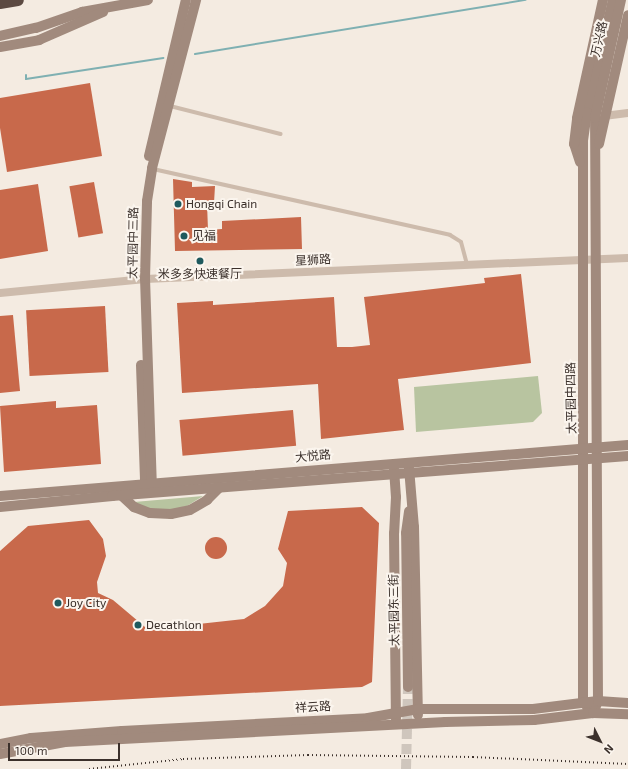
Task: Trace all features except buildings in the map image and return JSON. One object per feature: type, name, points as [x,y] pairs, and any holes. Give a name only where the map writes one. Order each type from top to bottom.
[{"type":"highway","points":[[0,3],[18,0]]},
{"type":"street","points":[[0,36],[36,28],[82,12],[122,3],[148,0]]},
{"type":"street","name":"太平园中三路","points":[[149,488],[142,279],[142,199],[146,172],[186,0]]},
{"type":"street","name":"太平园中三路","points":[[142,279],[147,201],[152,168],[170,106],[196,0]]},
{"type":"street","points":[[583,170],[574,144],[577,118],[603,0]]},
{"type":"street","points":[[583,702],[593,713],[598,701],[596,458],[590,448],[596,259],[594,118],[613,0]]},
{"type":"street","name":"万兴路","points":[[599,82],[622,0]]},
{"type":"street","points":[[0,47],[40,40],[122,3]]},
{"type":"street","points":[[594,172],[604,116],[628,15]]},
{"type":"street","name":"太平园中四路","points":[[583,702],[585,460],[590,448],[584,260],[583,142],[599,82]]},
{"type":"street","points":[[604,116],[628,113]]},
{"type":"street","name":"星狮路","points":[[0,293],[142,279],[628,258]]},
{"type":"street","name":"大悦路","points":[[0,496],[149,488],[394,463],[628,445]]},
{"type":"street","points":[[0,507],[121,495],[149,488],[220,487],[410,474],[628,456]]},
{"type":"street","points":[[394,463],[396,497],[394,533],[397,725]]},
{"type":"street","points":[[409,463],[412,497],[413,688],[418,709],[419,724]]},
{"type":"street","points":[[121,495],[134,507],[150,513],[171,514],[190,510],[207,500],[220,487]]},
{"type":"street","points":[[396,497],[406,533]]},
{"type":"street","points":[[406,533],[412,497]]},
{"type":"street","name":"太平园东三街","points":[[406,533],[413,688]]},
{"type":"street","points":[[396,688],[413,692],[413,688]]},
{"type":"street","name":"祥云路","points":[[0,744],[31,738],[368,718],[418,709],[533,709],[598,701],[628,703]]},
{"type":"street","name":"祥云路","points":[[0,754],[65,742],[397,725],[534,720],[593,713],[628,714]]},
{"type":"lane","points":[[170,106],[281,134]]},
{"type":"lane","points":[[152,168],[450,235],[461,242],[467,265]]},
{"type":"green space","points":[[538,376],[542,413],[533,422],[416,432],[414,387]]},
{"type":"green space","points":[[203,496],[187,506],[172,510],[157,510],[142,507],[134,502]]},
{"type":"waterway","points":[[195,54],[526,0]]},
{"type":"waterway","points":[[26,75],[26,79],[163,58]]},
{"type":"tunnel","points":[[406,769],[408,687]]},
{"type":"railway","points":[[89,769],[183,759],[308,755],[473,757],[628,764]]},
{"type":"place","name":"Hongqi Chain","points":[[178,204]]},
{"type":"place","name":"见福","points":[[184,236]]},
{"type":"place","name":"米多多快速餐厅","points":[[200,261]]},
{"type":"place","name":"Joy City","points":[[58,603]]},
{"type":"place","name":"Decathlon","points":[[138,625]]}]
